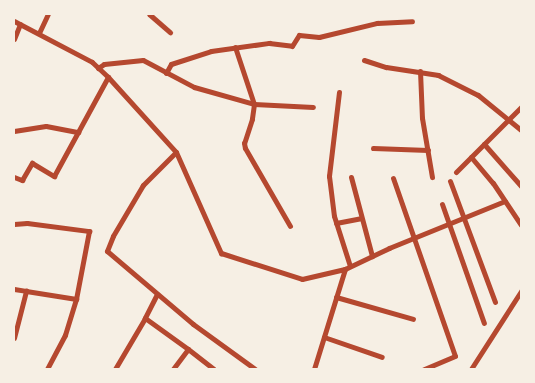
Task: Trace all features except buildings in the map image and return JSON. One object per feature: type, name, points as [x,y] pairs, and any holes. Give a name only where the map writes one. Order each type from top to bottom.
[{"type":"street","points":[[39,33],[48,14]]},
{"type":"street","points":[[149,14],[170,32]]},
{"type":"street","points":[[14,21],[92,62],[176,152],[221,253],[302,279],[348,267],[413,238],[505,202]]},
{"type":"street","points":[[166,73],[171,64],[211,51],[235,46],[269,43],[292,46],[299,35],[319,37],[378,23],[412,21]]},
{"type":"street","points":[[14,39],[20,24]]},
{"type":"street","points":[[235,46],[254,104],[252,119],[244,143],[245,148],[290,226]]},
{"type":"street","points":[[98,68],[104,64],[138,60],[194,87],[254,104],[313,108]]},
{"type":"street","points":[[364,60],[386,67],[438,75],[478,95],[521,130]]},
{"type":"street","points":[[420,71],[422,118],[432,177]]},
{"type":"street","points":[[14,177],[22,180],[32,163],[54,176],[108,77]]},
{"type":"street","points":[[314,369],[336,296],[348,267],[336,223],[329,176],[339,92]]},
{"type":"street","points":[[456,172],[521,107]]},
{"type":"street","points":[[14,131],[46,126],[78,132]]},
{"type":"street","points":[[484,144],[521,186]]},
{"type":"street","points":[[373,148],[428,150]]},
{"type":"street","points":[[176,152],[142,185],[113,236],[107,251],[193,324],[255,369]]},
{"type":"street","points":[[471,157],[521,225]]},
{"type":"street","points":[[351,177],[372,256]]},
{"type":"street","points":[[393,178],[455,356],[424,369]]},
{"type":"street","points":[[450,181],[466,217],[495,302]]},
{"type":"street","points":[[442,204],[484,323]]},
{"type":"street","points":[[336,223],[361,218]]},
{"type":"street","points":[[14,224],[27,223],[88,231],[76,299],[65,335],[47,369]]},
{"type":"street","points":[[14,289],[76,299]]},
{"type":"street","points":[[14,338],[26,291]]},
{"type":"street","points":[[471,369],[521,291]]},
{"type":"street","points":[[115,369],[157,294]]},
{"type":"street","points":[[336,296],[413,319]]},
{"type":"street","points":[[145,318],[214,369]]},
{"type":"street","points":[[324,337],[382,356]]},
{"type":"street","points":[[173,369],[188,349]]}]
